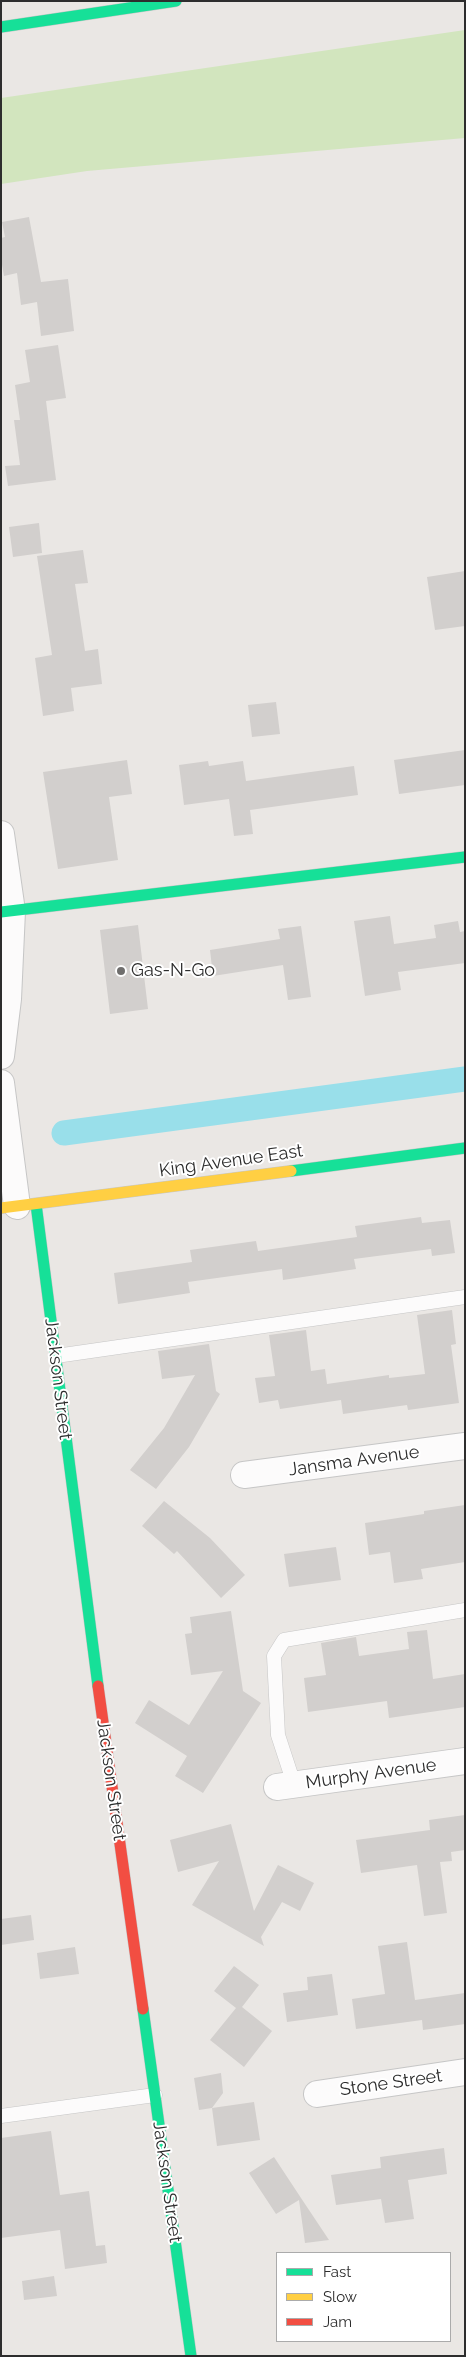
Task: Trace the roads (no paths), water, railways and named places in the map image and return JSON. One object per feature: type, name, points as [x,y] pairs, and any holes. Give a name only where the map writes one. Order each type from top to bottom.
[{"type":"main road","points":[[1,27],[176,1]]},
{"type":"main road","points":[[7,912],[465,857]]},
{"type":"main road","name":"King Avenue East","points":[[18,1206],[465,1148]]},
{"type":"main road","name":"Jackson Street","points":[[18,1206],[56,1356],[85,1594],[190,2356]]},
{"type":"street","points":[[1,834],[7,912],[8,999],[1,1056]]},
{"type":"street","name":"Jackson Street","points":[[1,1083],[18,1206]]},
{"type":"street","name":"Jansma Avenue","points":[[244,1475],[465,1446]]},
{"type":"street","name":"Murphy Avenue","points":[[285,1785],[465,1760]]},
{"type":"street","name":"Stone Street","points":[[317,2094],[465,2072]]},
{"type":"lane","points":[[56,1356],[465,1298]]},
{"type":"lane","points":[[285,1785],[278,1735],[274,1656],[284,1640],[465,1610]]},
{"type":"lane","points":[[1,2116],[154,2094]]},
{"type":"waterway","points":[[64,1133],[465,1079]]},
{"type":"place","name":"Gas-N-Go","points":[[121,971]]}]
